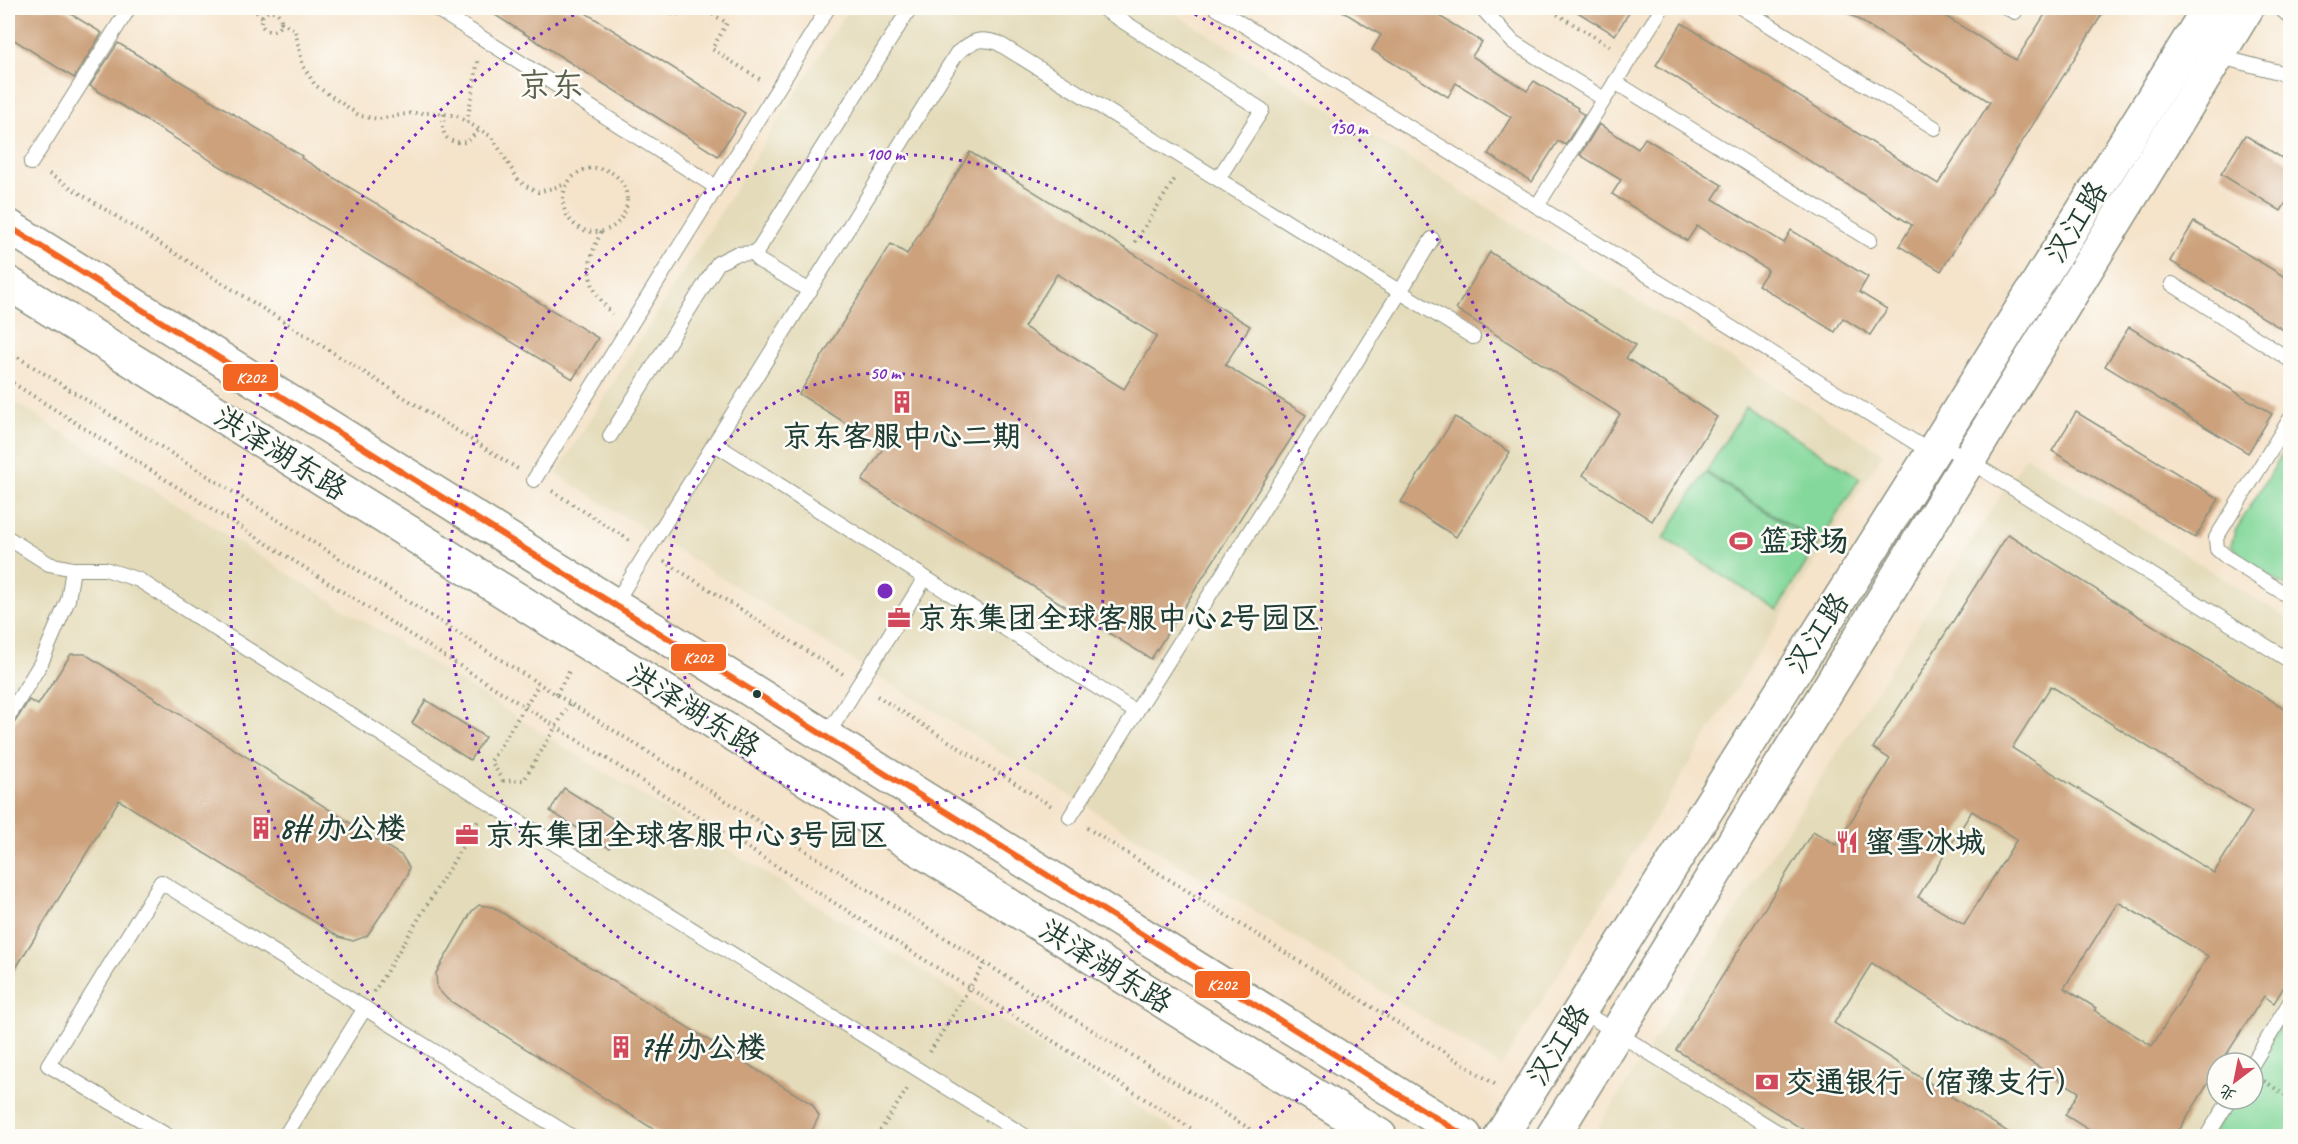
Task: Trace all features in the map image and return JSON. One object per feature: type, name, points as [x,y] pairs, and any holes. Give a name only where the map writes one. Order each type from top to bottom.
[{"type":"main road","name":"汉江路","points":[[1501,1137],[1936,448],[2209,8]]},
{"type":"main road","name":"汉江路","points":[[1553,1137],[2247,8]]},
{"type":"main road","name":"洪泽湖东路","points":[[8,226],[1465,1137]]},
{"type":"main road","name":"洪泽湖东路","points":[[8,283],[1380,1137]]},
{"type":"lane","points":[[31,163],[129,8]]},
{"type":"lane","points":[[435,8],[716,187]]},
{"type":"lane","points":[[534,480],[828,8]]},
{"type":"lane","points":[[810,291],[758,260],[756,253],[910,8]]},
{"type":"lane","points":[[1102,8],[1262,110],[1218,179]]},
{"type":"lane","points":[[1216,8],[1936,448],[1969,461],[2290,661]]},
{"type":"lane","points":[[1482,8],[1513,42],[1604,99]]},
{"type":"lane","points":[[1537,206],[1662,8]]},
{"type":"lane","points":[[1742,8],[1935,128]]},
{"type":"lane","points":[[2280,8],[2290,17]]},
{"type":"lane","points":[[614,605],[957,53],[973,41],[985,39],[998,43],[1473,337]]},
{"type":"lane","points":[[2217,56],[2290,75]]},
{"type":"lane","points":[[1615,82],[1870,240]]},
{"type":"lane","points":[[1070,818],[1432,239]]},
{"type":"lane","points":[[610,436],[718,263],[736,254],[756,253]]},
{"type":"lane","points":[[2172,284],[2290,360]]},
{"type":"lane","points":[[2290,419],[2216,538],[2217,549],[2229,559],[2290,597]]},
{"type":"lane","points":[[715,444],[1136,712]]},
{"type":"lane","points":[[8,538],[49,564],[73,569],[105,569],[139,580],[489,803],[1025,1137]]},
{"type":"lane","points":[[8,717],[41,663],[68,600],[73,569]]},
{"type":"lane","points":[[825,738],[925,578]]},
{"type":"lane","points":[[168,1137],[48,1065],[161,882],[571,1137]]},
{"type":"lane","points":[[2260,1051],[2290,1002]]},
{"type":"lane","points":[[285,1137],[364,1008]]},
{"type":"lane","points":[[1580,1010],[1784,1137]]},
{"type":"lane","points":[[2207,1137],[2223,1111]]},
{"type":"path","points":[[252,8],[262,17]]},
{"type":"path","points":[[661,8],[676,16],[681,8]]},
{"type":"path","points":[[702,8],[728,23],[712,49],[777,90]]},
{"type":"path","points":[[1547,8],[1630,59]]},
{"type":"path","points":[[272,11],[280,16],[281,22],[278,28],[268,30],[262,24],[262,17],[266,12],[272,11]]},
{"type":"path","points":[[281,22],[295,30],[303,66],[315,85],[360,117],[378,119],[412,113],[457,116],[492,136],[519,182],[538,192],[567,184]]},
{"type":"path","points":[[466,27],[477,49],[479,64],[467,122]]},
{"type":"path","points":[[444,114],[444,135],[450,140],[459,143],[468,142],[480,129]]},
{"type":"path","points":[[1135,242],[1186,160]]},
{"type":"path","points":[[31,163],[1522,1102]]},
{"type":"path","points":[[592,168],[613,172],[621,180],[626,190],[628,201],[626,211],[612,228],[602,232],[580,229],[566,214],[563,194],[567,184],[582,170],[592,168]]},
{"type":"path","points":[[602,232],[592,251],[588,270],[590,282],[601,301],[627,330]]},
{"type":"path","points":[[8,351],[1261,1137]]},
{"type":"path","points":[[8,380],[1203,1137]]},
{"type":"path","points":[[502,782],[491,761],[539,684]]},
{"type":"path","points":[[502,782],[524,780],[570,703]]},
{"type":"path","points":[[364,1008],[502,782]]},
{"type":"path","points":[[2265,1082],[2290,1098]]},
{"type":"shaded area","points":[[849,8],[1166,8],[1883,453],[1501,1066],[556,474]]},
{"type":"shaded area","points":[[8,398],[1185,1136],[8,1136]]},
{"type":"shaded area","points":[[2026,456],[2290,620],[2290,1136],[1604,1136],[1596,1131]]},
{"type":"green space","name":"篮球场","points":[[1746,407],[1860,478],[1819,543],[1706,472]]},
{"type":"green space","points":[[2290,442],[2290,585],[2285,586],[2242,558],[2231,545],[2235,531]]},
{"type":"green space","name":"篮球场","points":[[1705,473],[1818,544],[1777,610],[1664,538]]},
{"type":"green space","points":[[2290,1009],[2290,1136],[2211,1136],[2227,1111],[2265,1111],[2264,1051]]},
{"type":"building","points":[[8,8],[61,8],[102,33],[74,78],[8,36]]},
{"type":"building","points":[[484,8],[578,8],[745,113],[718,156]]},
{"type":"building","points":[[1337,8],[1426,8],[1482,42],[1472,56],[1527,91],[1534,81],[1578,108],[1577,110],[1584,115],[1565,145],[1558,141],[1532,182],[1488,154],[1511,117],[1456,83],[1448,97],[1372,50],[1381,35]]},
{"type":"building","points":[[1571,8],[1632,8],[1615,35]]},
{"type":"building","points":[[1840,8],[1932,8],[2016,60],[2049,8],[2106,8],[1941,271],[1899,246],[1912,225],[1656,65],[1682,23],[1938,184],[1990,102]]},
{"type":"building","points":[[118,43],[302,156],[301,158],[598,338],[573,379],[90,86]]},
{"type":"building","points":[[1599,124],[1638,149],[1645,138],[1722,185],[1713,199],[1784,243],[1791,230],[1868,277],[1859,292],[1887,309],[1870,335],[1843,318],[1835,332],[1758,285],[1768,270],[1697,226],[1687,241],[1612,194],[1621,180],[1580,155]]},
{"type":"building","points":[[2245,135],[2290,163],[2290,196],[2281,211],[2221,174]]},
{"type":"building","points":[[970,152],[1250,326],[1225,365],[1306,415],[1151,659],[862,481],[884,447],[799,394],[891,244],[907,254]],"holes":[[[1057,274],[1157,336],[1124,389],[1024,327]]]},
{"type":"building","points":[[2194,222],[2290,280],[2290,334],[2170,261]]},
{"type":"building","points":[[1490,252],[1635,345],[1626,358],[1717,417],[1652,521],[1583,475],[1620,414],[1456,309]]},
{"type":"building","points":[[2129,327],[2272,414],[2248,453],[2105,366]]},
{"type":"building","points":[[2076,412],[2219,499],[2195,538],[2052,451]]},
{"type":"building","points":[[1455,417],[1510,452],[1456,537],[1401,502]]},
{"type":"building","points":[[2008,534],[2290,712],[2290,977],[2274,1003],[2264,996],[2229,1051],[2205,1051],[2205,1088],[2175,1137],[2100,1137],[2065,1115],[2079,1092],[1872,963],[1834,1023],[2016,1137],[1815,1137],[1676,1050],[1813,831],[1836,845],[1890,759],[1873,748]],"holes":[[[2051,686],[2252,812],[2214,873],[2012,748]],[[1972,811],[2017,839],[1964,925],[1918,897]],[[2118,902],[2208,956],[2152,1046],[2094,1010],[2096,1008],[2064,988]]]},
{"type":"building","name":"8# 办公楼","points":[[71,654],[85,654],[402,856],[409,867],[407,876],[367,936],[353,941],[339,937],[119,800],[8,981],[8,726],[15,722],[29,700],[38,705]]},
{"type":"building","points":[[426,700],[485,737],[470,760],[412,723]]},
{"type":"building","points":[[564,788],[623,825],[609,848],[550,811]]},
{"type":"building","name":"7# 办公楼","points":[[479,905],[493,907],[812,1104],[819,1116],[809,1137],[666,1137],[447,999],[437,988],[436,973],[472,911]]},
{"type":"transit line","name":"K202","points":[[8,226],[1465,1136]]},
{"type":"place","name":"京东客服中心二期","points":[[902,402]]},
{"type":"place","name":"篮球场","points":[[1741,541]]},
{"type":"place","name":"京东集团全球客服中心2号园区","points":[[899,618]]},
{"type":"place","name":"8# 办公楼","points":[[261,828]]},
{"type":"place","name":"京东集团全球客服中心3号园区","points":[[467,835]]},
{"type":"place","name":"蜜雪冰城","points":[[1847,842]]},
{"type":"place","name":"7# 办公楼","points":[[621,1047]]},
{"type":"place","name":"交通银行（宿豫支行）","points":[[1767,1082]]},
{"type":"district","name":"京东","points":[[551,84]]}]
